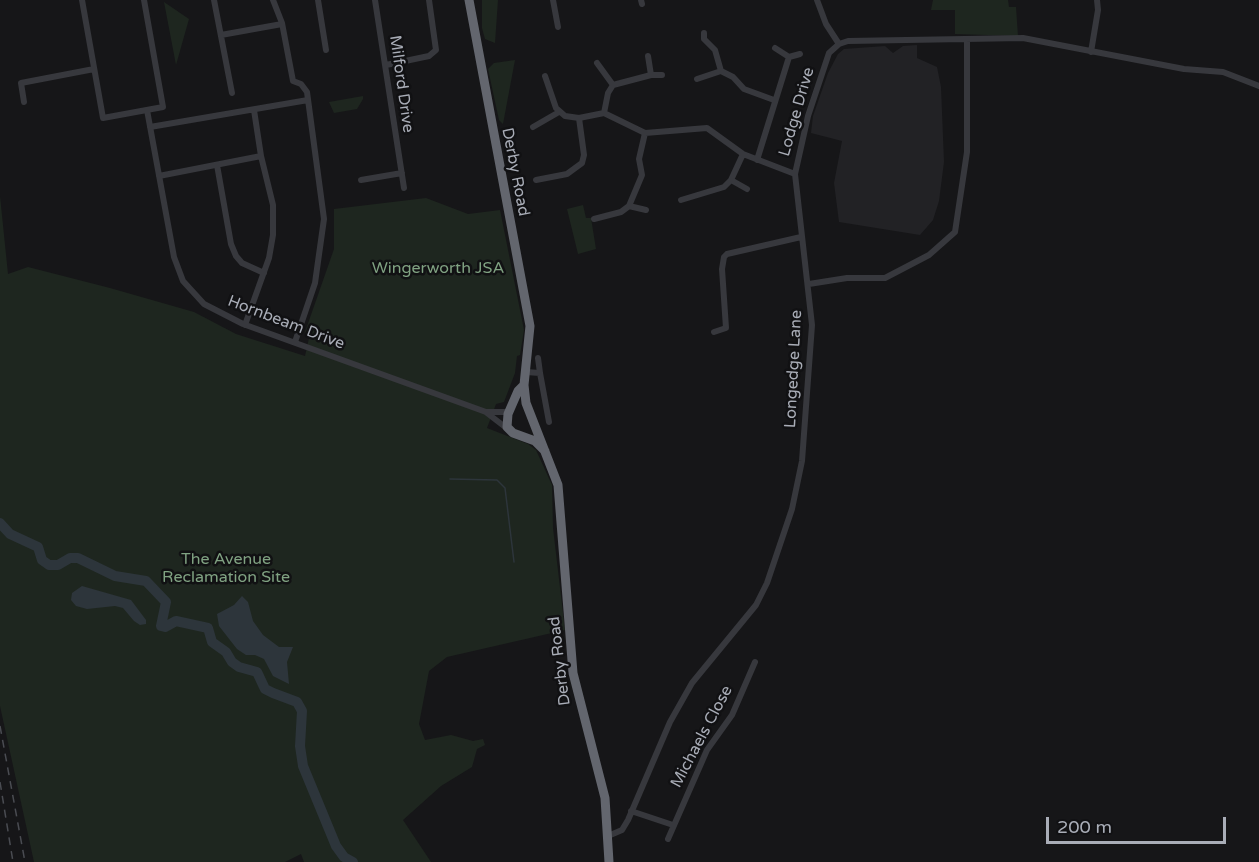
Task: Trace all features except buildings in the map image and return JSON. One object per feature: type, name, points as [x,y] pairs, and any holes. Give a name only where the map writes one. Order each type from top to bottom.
[{"type":"highway","name":"Derby Road","points":[[469,0],[530,326],[524,386],[532,415],[549,454],[562,508],[575,689],[605,798],[609,862]]},
{"type":"highway","name":"Derby Road","points":[[510,411],[518,391],[524,386]]},
{"type":"highway","points":[[520,435],[531,430],[532,415],[523,407],[510,411],[506,422],[510,431],[520,435],[535,441],[549,454]]},
{"type":"street","points":[[82,0],[103,118],[163,107],[144,0]]},
{"type":"street","points":[[214,0],[232,93]]},
{"type":"street","points":[[273,0],[282,24],[293,81],[301,84],[307,92],[322,197],[322,247],[315,283],[295,342]]},
{"type":"street","points":[[318,0],[326,50]]},
{"type":"street","name":"Milford Drive","points":[[375,0],[386,65],[386,88],[404,188]]},
{"type":"street","points":[[386,65],[429,56],[436,50],[429,0]]},
{"type":"street","points":[[553,0],[558,27]]},
{"type":"street","points":[[817,0],[839,44],[863,40],[1023,38],[1184,69],[1223,72],[1259,86]]},
{"type":"street","points":[[1091,52],[1098,10],[1097,0]]},
{"type":"street","points":[[221,35],[282,24]]},
{"type":"street","points":[[704,33],[704,39],[715,50],[721,71]]},
{"type":"street","points":[[808,284],[847,278],[885,278],[929,255],[955,232],[968,152],[968,39]]},
{"type":"street","name":"Lodge Drive","points":[[808,284],[795,174],[797,155],[821,75],[830,54],[839,44]]},
{"type":"street","points":[[775,48],[789,57],[800,54]]},
{"type":"street","points":[[648,56],[651,75]]},
{"type":"street","points":[[758,160],[774,100],[789,57]]},
{"type":"street","points":[[597,63],[613,85]]},
{"type":"street","points":[[24,102],[21,83],[94,69]]},
{"type":"street","points":[[697,79],[721,71],[733,77],[744,89],[774,100]]},
{"type":"street","points":[[604,113],[608,93],[613,85],[651,75],[662,75]]},
{"type":"street","points":[[545,76],[559,112],[571,118],[604,113],[645,133],[707,128],[743,154],[795,174]]},
{"type":"street","points":[[150,127],[308,100]]},
{"type":"street","name":"Hornbeam Drive","points":[[147,110],[174,257],[183,281],[204,304],[245,325],[486,412],[510,431]]},
{"type":"street","points":[[245,325],[264,273],[273,235],[273,206],[261,156],[254,110]]},
{"type":"street","points":[[532,127],[559,112]]},
{"type":"street","points":[[537,180],[567,174],[582,163],[584,154],[579,118]]},
{"type":"street","points":[[594,219],[621,212],[629,206],[642,176],[639,159],[645,133]]},
{"type":"street","points":[[681,200],[716,191],[731,180],[743,154]]},
{"type":"street","points":[[159,176],[261,156]]},
{"type":"street","points":[[217,165],[231,244],[236,256],[242,263],[264,273]]},
{"type":"street","points":[[361,180],[402,173]]},
{"type":"street","points":[[731,180],[747,189]]},
{"type":"street","points":[[629,206],[646,210]]},
{"type":"street","points":[[714,332],[726,328],[722,269],[724,257],[727,254],[801,237]]},
{"type":"street","name":"Longedge Lane","points":[[608,836],[622,830],[670,722],[692,683],[756,605],[775,560],[792,509],[802,461],[812,325],[808,284]]},
{"type":"street","points":[[538,358],[549,422]]},
{"type":"street","points":[[526,372],[540,373]]},
{"type":"street","name":"Hornbeam Drive","points":[[486,412],[510,411]]},
{"type":"street","name":"Michaels Close","points":[[668,839],[672,825],[707,750],[732,716],[755,662]]},
{"type":"street","points":[[632,811],[672,825]]},
{"type":"shaded area","points":[[917,45],[917,58],[937,67],[941,87],[944,162],[939,201],[933,220],[920,235],[839,222],[834,183],[842,141],[811,133],[813,116],[828,73],[838,54],[844,49],[885,46],[893,53],[903,46]]},
{"type":"shaded area","points":[[82,586],[131,600],[146,620],[146,624],[140,625],[134,621],[123,608],[115,606],[87,609],[76,606],[71,600],[72,593]]},
{"type":"shaded area","points":[[242,596],[248,602],[253,621],[263,635],[279,647],[293,647],[287,662],[289,684],[273,676],[264,659],[255,655],[246,655],[237,649],[219,626],[217,614],[234,605]]},
{"type":"green space","points":[[482,0],[498,0],[495,43],[485,39],[482,28]]},
{"type":"green space","points":[[933,0],[1008,0],[1009,7],[1016,7],[1018,36],[955,34],[955,10],[931,10]]},
{"type":"green space","points":[[164,2],[189,19],[176,65]]},
{"type":"green space","points":[[515,60],[503,124],[499,120],[488,69],[494,63]]},
{"type":"green space","points":[[363,96],[357,109],[334,113],[329,102]]},
{"type":"green space","name":"The Avenue Reclamation Site","points":[[0,196],[8,274],[28,267],[110,288],[194,312],[236,334],[305,356],[309,338],[305,332],[334,249],[334,209],[426,198],[468,214],[500,210],[524,330],[515,373],[504,402],[496,404],[487,428],[528,444],[536,450],[552,485],[553,528],[565,630],[447,657],[429,671],[419,724],[425,740],[451,735],[473,741],[483,739],[485,745],[477,749],[472,767],[441,786],[403,820],[431,862],[304,862],[301,854],[285,862],[34,862],[0,706]]},
{"type":"green space","points":[[583,205],[586,218],[591,218],[596,249],[578,254],[567,209]]},
{"type":"waterway","points":[[450,479],[497,480],[505,488],[514,562]]},
{"type":"waterway","points":[[0,523],[10,534],[38,547],[42,560],[49,565],[58,565],[70,558],[78,558],[115,576],[146,581],[166,602],[161,626],[165,627],[176,621],[208,628],[212,642],[226,652],[232,662],[239,667],[257,672],[265,689],[297,702],[302,711],[300,746],[303,766],[336,846],[344,857],[353,862]]},
{"type":"railway","points":[[0,726],[25,862]]},
{"type":"railway","points":[[0,782],[13,862]]},
{"type":"park label","name":"Wingerworth JSA","points":[[438,269]]}]
